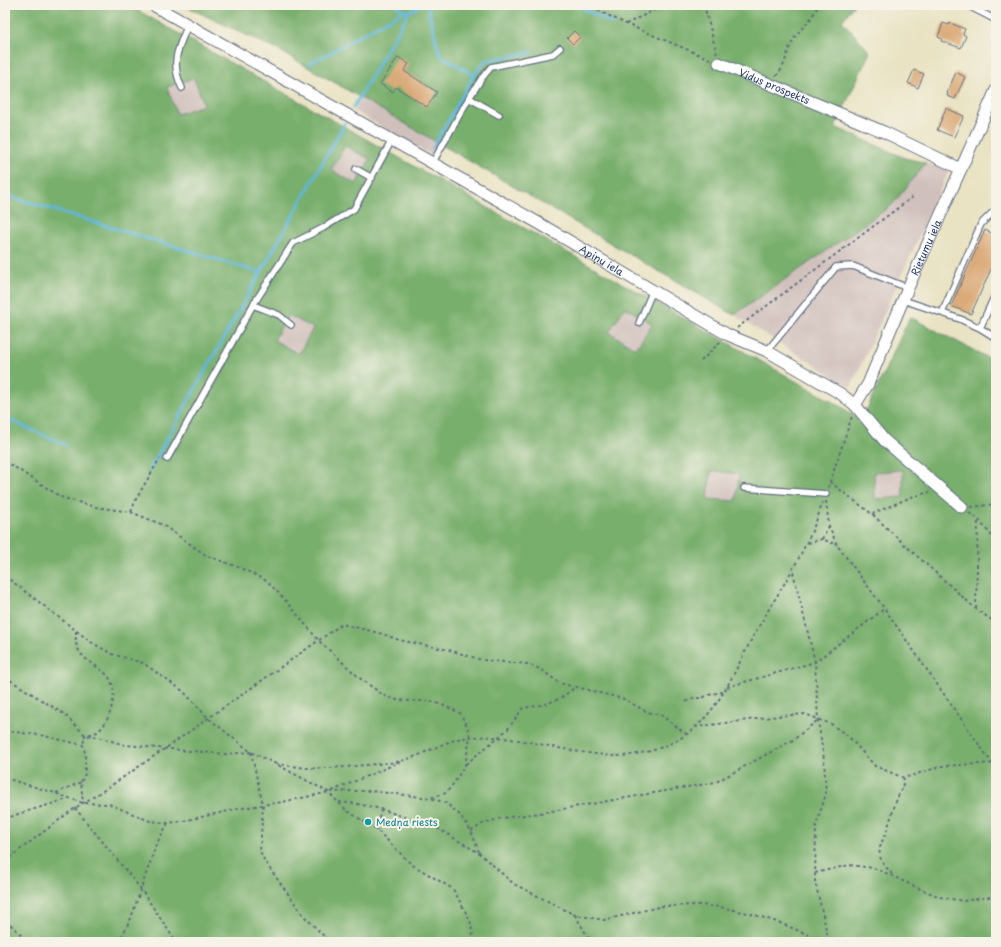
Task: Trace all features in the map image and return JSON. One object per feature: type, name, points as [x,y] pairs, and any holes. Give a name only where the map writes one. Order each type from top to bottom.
[{"type":"street","name":"Apiņu iela","points":[[153,5],[433,162],[728,335],[767,351],[841,394],[855,405],[884,440],[962,507]]},
{"type":"street","name":"Vidus prospekts","points":[[719,63],[884,132],[961,170]]},
{"type":"street","name":"Rietumu iela","points":[[855,405],[868,384],[908,288],[996,90]]},
{"type":"lane","points":[[966,5],[996,20]]},
{"type":"lane","points":[[182,88],[175,62],[178,48],[188,25]]},
{"type":"lane","points":[[433,162],[469,98],[491,67],[553,54],[560,48]]},
{"type":"lane","points":[[469,98],[499,115]]},
{"type":"lane","points":[[167,459],[253,305],[293,243],[323,228],[354,209],[392,140]]},
{"type":"lane","points":[[356,169],[372,178]]},
{"type":"lane","points":[[942,313],[981,224],[992,213],[996,214]]},
{"type":"lane","points":[[767,351],[836,267],[854,266],[908,288]]},
{"type":"lane","points":[[639,323],[653,290]]},
{"type":"lane","points":[[980,328],[996,293]]},
{"type":"lane","points":[[903,300],[980,328],[996,338]]},
{"type":"lane","points":[[253,305],[279,315],[291,324]]},
{"type":"lane","points":[[744,488],[826,494]]},
{"type":"path","points":[[587,5],[626,24],[719,63]]},
{"type":"path","points":[[626,24],[664,5]]},
{"type":"path","points":[[704,5],[719,63]]},
{"type":"path","points":[[768,83],[781,72],[793,41],[815,14],[818,5]]},
{"type":"path","points":[[701,361],[728,335],[914,196]]},
{"type":"path","points":[[329,792],[428,752],[454,739],[470,737],[500,737],[582,753],[616,756],[641,754],[660,747],[686,734],[713,709],[727,687],[757,629],[793,571],[808,543],[817,521],[855,405]]},
{"type":"path","points":[[131,512],[136,499],[166,448],[172,451]]},
{"type":"path","points":[[5,461],[60,497],[96,507],[131,512],[163,525],[207,556],[241,568],[266,581],[286,601],[319,640],[362,680],[385,696],[397,700],[412,702],[431,701],[460,713],[467,726],[470,737],[465,765]]},
{"type":"path","points":[[830,482],[872,514],[976,609],[996,623]]},
{"type":"path","points":[[872,514],[910,497],[942,489]]},
{"type":"path","points":[[826,494],[829,526],[838,545],[884,608],[996,769]]},
{"type":"path","points":[[962,507],[996,504]]},
{"type":"path","points":[[962,507],[978,519],[996,540]]},
{"type":"path","points":[[976,609],[978,519]]},
{"type":"path","points":[[822,539],[829,526]]},
{"type":"path","points":[[808,543],[822,539],[838,545]]},
{"type":"path","points":[[793,571],[815,662],[818,720],[824,758],[826,794],[816,825],[815,882],[829,942]]},
{"type":"path","points":[[5,576],[76,631],[112,654],[143,663],[183,691],[208,718],[251,752],[329,792],[346,810],[377,830],[411,864],[453,889],[470,920],[474,942]]},
{"type":"path","points":[[727,687],[815,662],[884,608]]},
{"type":"path","points":[[5,860],[74,808],[84,803],[166,748],[342,624],[383,634],[399,640],[449,650],[482,660],[528,664],[542,670],[559,683],[568,685],[573,689]]},
{"type":"path","points":[[76,631],[76,646],[80,653],[91,664],[104,672],[112,682],[114,698],[108,719],[103,727],[95,733],[85,734]]},
{"type":"path","points":[[5,677],[64,714],[85,734],[125,745],[225,754],[251,752]]},
{"type":"path","points":[[430,798],[446,793],[465,765],[508,729],[522,708],[542,705],[559,699],[576,687],[624,699],[646,712],[661,715],[686,734]]},
{"type":"path","points":[[686,702],[693,697],[703,697],[712,693],[723,692]]},
{"type":"path","points":[[694,727],[805,714],[831,724],[848,736],[875,766],[904,778],[942,766],[996,763]]},
{"type":"path","points":[[471,830],[484,823],[502,818],[540,813],[716,782],[793,740],[818,720]]},
{"type":"path","points":[[5,731],[40,735],[83,745]]},
{"type":"path","points":[[84,803],[81,782],[84,774],[86,753],[83,745],[85,734]]},
{"type":"path","points":[[251,752],[263,805],[260,852],[265,862],[304,916],[330,942]]},
{"type":"path","points":[[276,764],[309,768],[353,766],[403,761]]},
{"type":"path","points":[[5,778],[55,793],[69,799],[84,803],[109,804],[150,821],[168,823],[329,792],[371,791],[430,798],[446,803],[460,815],[471,830],[479,854]]},
{"type":"path","points":[[892,876],[882,862],[880,850],[881,843],[886,836],[899,794],[902,789],[904,778]]},
{"type":"path","points":[[55,793],[81,782]]},
{"type":"path","points":[[5,819],[69,799]]},
{"type":"path","points":[[337,802],[358,804],[381,809],[439,828],[479,854],[514,884],[574,915],[604,920],[663,906],[700,905],[720,907],[752,914],[780,923],[826,942]]},
{"type":"path","points":[[74,808],[141,889],[176,942]]},
{"type":"path","points":[[377,830],[381,809]]},
{"type":"path","points":[[119,942],[131,918],[156,845],[168,823]]},
{"type":"path","points":[[815,873],[849,865],[873,868],[940,897],[963,901],[996,896]]},
{"type":"path","points":[[574,915],[591,942]]},
{"type":"path","points":[[5,922],[11,925],[28,942]]},
{"type":"shaded area","points":[[394,40],[473,85],[433,156],[354,111]]},
{"type":"shaded area","points":[[194,78],[204,105],[177,114],[167,87]]},
{"type":"shaded area","points":[[345,145],[370,159],[356,184],[331,170]]},
{"type":"shaded area","points":[[926,163],[950,168],[851,387],[734,315],[892,205]]},
{"type":"shaded area","points":[[625,306],[652,324],[636,349],[608,332]]},
{"type":"shaded area","points":[[288,315],[313,329],[299,354],[274,340]]},
{"type":"shaded area","points":[[903,470],[904,497],[875,499],[874,472]]},
{"type":"shaded area","points":[[711,471],[739,474],[736,501],[707,499]]},
{"type":"green space","points":[[5,5],[128,5],[842,407],[858,419],[867,409],[910,317],[996,362],[996,942],[5,942]],"holes":[[[194,78],[204,105],[177,114],[167,87]],[[345,146],[370,159],[356,184],[331,170]],[[625,307],[652,324],[636,349],[609,332]],[[288,315],[313,328],[299,354],[274,340]],[[903,470],[903,497],[875,499],[874,472]],[[711,471],[739,474],[736,501],[708,499]]]},
{"type":"green space","points":[[183,5],[854,5],[842,21],[870,52],[835,127],[905,158],[926,163],[892,205],[734,315],[282,52]]},
{"type":"building","points":[[943,23],[949,25],[950,23],[965,29],[963,34],[966,36],[961,48],[941,41],[942,39],[938,37]]},
{"type":"building","points":[[574,31],[580,37],[573,44],[567,38]]},
{"type":"building","points":[[398,57],[409,64],[404,71],[437,92],[427,107],[396,87],[393,92],[380,84]]},
{"type":"building","points":[[914,70],[924,74],[918,88],[908,83]]},
{"type":"building","points":[[956,72],[965,77],[955,99],[947,96],[947,93]]},
{"type":"building","points":[[946,108],[964,116],[954,137],[937,130]]},
{"type":"building","points":[[985,230],[996,235],[996,258],[971,314],[951,306]]},
{"type":"waterway","points":[[396,5],[404,11]]},
{"type":"waterway","points":[[353,108],[409,12],[421,5]]},
{"type":"waterway","points":[[427,5],[440,55],[474,75]]},
{"type":"waterway","points":[[576,5],[613,24]]},
{"type":"waterway","points":[[309,64],[404,11],[409,12]]},
{"type":"waterway","points":[[433,148],[474,75],[485,61],[531,52]]},
{"type":"waterway","points":[[150,469],[345,123]]},
{"type":"waterway","points":[[5,195],[261,273]]},
{"type":"waterway","points":[[5,418],[66,445]]},
{"type":"place","name":"Medņa riests","points":[[368,822]]}]
